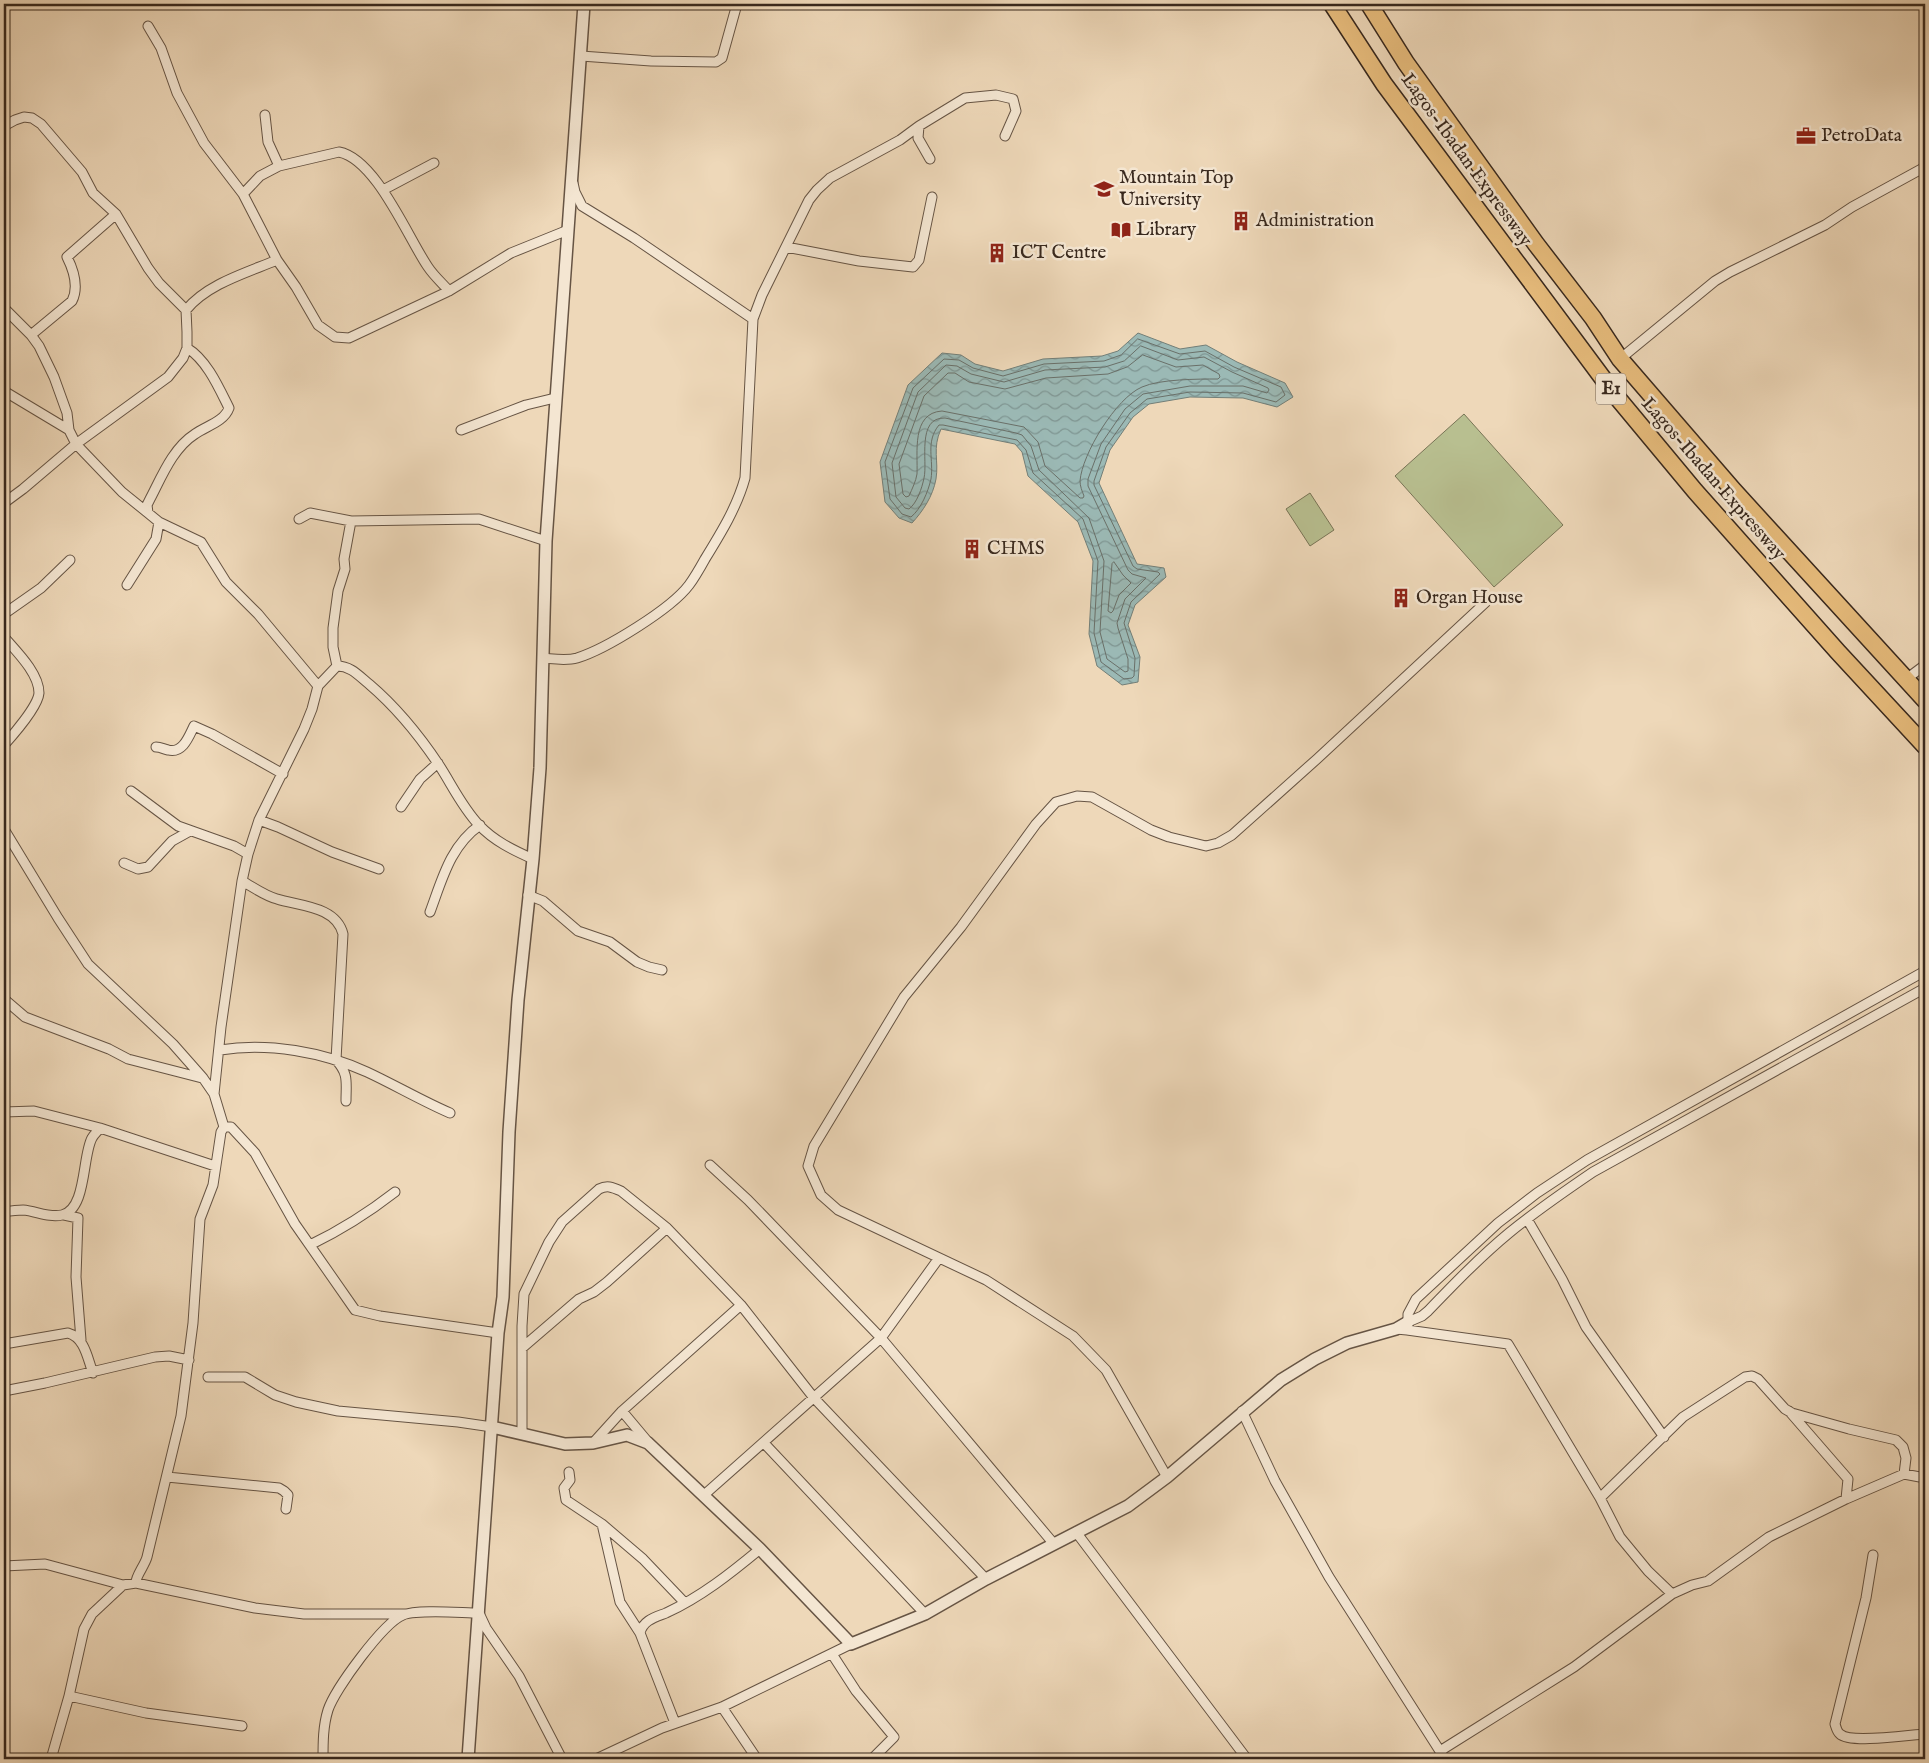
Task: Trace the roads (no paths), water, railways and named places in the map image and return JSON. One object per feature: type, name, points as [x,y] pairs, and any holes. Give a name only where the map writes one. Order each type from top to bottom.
[{"type":"highway","name":"Lagos-Ibadan Expressway","points":[[1332,4],[1384,84],[1616,396],[1695,491],[1831,645],[1925,746]]},
{"type":"highway","name":"Lagos-Ibadan Expressway","points":[[1369,4],[1406,63],[1536,244],[1593,318],[1620,359],[1734,491],[1925,700]]},
{"type":"street","points":[[468,1759],[498,1333],[503,1297],[509,1132],[518,1000],[533,859],[540,768],[546,541],[584,4]]},
{"type":"street","points":[[581,56],[651,61],[716,62],[722,58],[737,4]]},
{"type":"street","points":[[148,26],[161,48],[177,93],[204,143],[243,194],[277,260],[296,287],[318,325],[335,337],[349,338],[449,290],[511,253],[568,230]]},
{"type":"street","points":[[543,658],[566,660],[578,658],[639,625],[672,602],[688,586],[712,547],[739,497],[745,478],[753,318],[762,295],[809,200],[817,190],[830,178],[900,140],[965,98],[996,95],[1013,99],[1016,111],[1005,136]]},
{"type":"street","points":[[265,115],[268,142],[279,166]]},
{"type":"street","points":[[4,126],[24,117],[32,118],[41,124],[82,172],[93,193],[116,214],[148,268],[173,298],[189,307]]},
{"type":"street","points":[[919,126],[918,138],[930,159]]},
{"type":"street","points":[[243,194],[260,176],[279,166],[339,152],[348,153],[365,168],[383,190],[429,268],[449,290]]},
{"type":"street","points":[[383,190],[434,163]]},
{"type":"street","points":[[1620,359],[1715,281],[1825,225],[1852,207],[1925,167]]},
{"type":"street","points":[[572,178],[575,192],[582,206],[634,238],[753,318]]},
{"type":"street","points":[[786,247],[859,261],[913,267],[919,260],[932,197]]},
{"type":"street","points":[[31,335],[72,301],[75,295],[74,271],[68,257],[116,214]]},
{"type":"street","points":[[4,503],[76,444],[168,377],[183,358],[187,348],[189,307],[200,295],[238,276],[277,260]]},
{"type":"street","points":[[4,308],[31,335],[39,346],[54,377],[67,413],[69,430],[76,444],[122,492],[159,522],[201,542],[226,582],[258,614],[318,686]]},
{"type":"street","points":[[148,513],[147,505],[150,499],[184,442],[216,423],[227,413],[229,408],[220,389],[200,358],[187,348]]},
{"type":"street","points":[[4,391],[44,417],[69,430]]},
{"type":"street","points":[[461,430],[526,405],[555,398]]},
{"type":"street","points":[[299,519],[310,513],[351,521],[479,518],[546,541]]},
{"type":"street","points":[[338,666],[333,648],[333,628],[338,591],[345,569],[344,559],[351,521]]},
{"type":"street","points":[[127,585],[156,539],[159,522]]},
{"type":"street","points":[[4,614],[41,588],[70,560]]},
{"type":"street","points":[[1167,1477],[1106,1370],[1081,1343],[986,1280],[838,1210],[821,1195],[808,1166],[814,1146],[904,998],[961,927],[1046,811],[1056,802],[1077,796],[1092,797],[1151,830],[1169,837],[1206,846],[1218,843],[1232,835],[1317,759],[1486,602]]},
{"type":"street","points":[[4,637],[26,662],[38,683],[39,695],[22,724],[4,745]]},
{"type":"street","points":[[1905,680],[1925,665]]},
{"type":"street","points":[[338,666],[351,668],[408,722],[438,763],[468,812],[480,825],[507,847],[533,859]]},
{"type":"street","points":[[214,1094],[242,881],[248,854],[259,820],[283,774],[312,709],[318,686],[338,666]]},
{"type":"street","points":[[156,747],[169,751],[181,748],[194,726],[212,734],[283,774]]},
{"type":"street","points":[[401,807],[420,779],[438,763]]},
{"type":"street","points":[[131,790],[178,826],[234,846],[248,854]]},
{"type":"street","points":[[259,820],[278,826],[332,852],[379,869]]},
{"type":"street","points":[[430,912],[449,862],[458,846],[480,825]]},
{"type":"street","points":[[4,829],[88,964],[173,1044],[203,1078],[214,1094],[224,1127],[221,1132],[213,1185],[200,1219],[189,1360],[181,1416],[147,1557],[144,1568],[136,1579],[136,1583]]},
{"type":"street","points":[[124,863],[138,869],[148,867],[172,841],[190,831]]},
{"type":"street","points":[[242,881],[275,899],[321,911],[334,918],[340,925],[343,934],[336,1060],[344,1069],[346,1076],[346,1100]]},
{"type":"street","points":[[528,895],[543,901],[578,931],[610,942],[637,962],[662,970]]},
{"type":"street","points":[[1408,1322],[1408,1314],[1416,1299],[1498,1223],[1542,1190],[1587,1160],[1925,971]]},
{"type":"street","points":[[596,1759],[675,1723],[722,1707],[850,1644],[925,1614],[986,1579],[1128,1506],[1167,1477],[1242,1411],[1281,1380],[1315,1359],[1347,1344],[1396,1329],[1422,1316],[1470,1268],[1527,1219],[1594,1172],[1925,988]]},
{"type":"street","points":[[4,999],[26,1017],[103,1047],[128,1059],[203,1078]]},
{"type":"street","points":[[220,1050],[238,1047],[268,1048],[306,1053],[336,1060],[367,1072],[450,1113]]},
{"type":"street","points":[[4,1112],[34,1111],[100,1128],[216,1166]]},
{"type":"street","points":[[224,1127],[231,1127],[255,1153],[295,1224],[334,1277],[346,1298],[358,1311],[380,1316],[498,1333]]},
{"type":"street","points":[[64,1215],[70,1211],[80,1190],[92,1138],[100,1128]]},
{"type":"street","points":[[710,1165],[748,1200],[881,1338],[1054,1544]]},
{"type":"street","points":[[522,1434],[524,1294],[549,1242],[562,1222],[581,1203],[599,1189],[605,1186],[612,1187],[627,1196],[667,1228],[741,1305],[814,1398],[986,1579]]},
{"type":"street","points":[[310,1245],[347,1226],[377,1207],[395,1192]]},
{"type":"street","points":[[4,1212],[23,1210],[78,1218],[76,1277],[81,1340],[93,1372]]},
{"type":"street","points":[[1527,1219],[1586,1327],[1664,1437]]},
{"type":"street","points":[[522,1348],[579,1299],[594,1292],[607,1282],[667,1228]]},
{"type":"street","points":[[704,1495],[881,1338],[939,1258]]},
{"type":"street","points":[[592,1443],[622,1411],[741,1305]]},
{"type":"street","points":[[1396,1329],[1508,1344],[1600,1498],[1620,1537],[1648,1571],[1672,1594]]},
{"type":"street","points":[[4,1344],[68,1333],[75,1335],[81,1340]]},
{"type":"street","points":[[4,1390],[155,1357],[169,1356],[189,1360]]},
{"type":"street","points":[[1600,1498],[1683,1417],[1745,1377],[1752,1376],[1758,1379],[1789,1411],[1849,1429],[1896,1440],[1904,1447],[1906,1458],[1904,1474]]},
{"type":"street","points":[[208,1377],[245,1377],[275,1394],[296,1402],[338,1411],[492,1426],[565,1444],[592,1443],[627,1435],[648,1443]]},
{"type":"street","points":[[622,1411],[648,1443],[760,1549],[850,1644]]},
{"type":"street","points":[[1242,1411],[1275,1481],[1329,1577],[1445,1759]]},
{"type":"street","points":[[1789,1411],[1848,1479],[1846,1499]]},
{"type":"street","points":[[764,1443],[925,1614]]},
{"type":"street","points":[[569,1472],[570,1480],[564,1488],[566,1500],[602,1524],[643,1559],[685,1603]]},
{"type":"street","points":[[1440,1751],[1574,1667],[1672,1594],[1692,1585],[1708,1581],[1769,1537],[1846,1499],[1904,1474],[1925,1478]]},
{"type":"street","points":[[167,1477],[279,1488],[288,1496],[286,1509]]},
{"type":"street","points":[[602,1524],[620,1602],[640,1632],[675,1723]]},
{"type":"street","points":[[1076,1532],[1247,1759]]},
{"type":"street","points":[[640,1632],[641,1626],[646,1622],[685,1603],[725,1578],[760,1549]]},
{"type":"street","points":[[1873,1555],[1864,1606],[1835,1724],[1840,1734],[1852,1739],[1925,1734]]},
{"type":"street","points":[[4,1566],[44,1564],[123,1585],[136,1583],[255,1608],[304,1614],[479,1613]]},
{"type":"street","points":[[51,1759],[69,1696],[84,1629],[92,1614],[123,1585]]},
{"type":"street","points":[[479,1613],[486,1628],[519,1676],[562,1759]]},
{"type":"street","points":[[322,1759],[324,1729],[328,1709],[334,1698],[352,1669],[393,1620],[405,1614]]},
{"type":"street","points":[[832,1654],[856,1691],[894,1737],[874,1757]]},
{"type":"street","points":[[69,1696],[146,1713],[242,1726]]},
{"type":"street","points":[[722,1707],[758,1759]]},
{"type":"water","points":[[1138,333],[1180,349],[1206,345],[1237,362],[1285,383],[1293,397],[1277,407],[1243,398],[1190,397],[1149,404],[1133,417],[1110,450],[1099,483],[1137,564],[1164,568],[1166,577],[1135,605],[1128,625],[1140,657],[1138,682],[1122,685],[1097,666],[1089,634],[1093,561],[1078,522],[1028,476],[1022,452],[1015,444],[941,429],[936,449],[937,472],[935,485],[927,503],[912,523],[899,518],[885,502],[880,462],[908,385],[942,353],[961,355],[975,364],[1003,371],[1043,359],[1102,356],[1118,351]]},
{"type":"place","name":"PetroData","points":[[1806,136]]},
{"type":"place","name":"Mountain Top University","points":[[1104,189]]},
{"type":"place","name":"Administration","points":[[1241,221]]},
{"type":"place","name":"Library","points":[[1121,230]]},
{"type":"place","name":"ICT Centre","points":[[997,253]]},
{"type":"place","name":"CHMS","points":[[972,549]]},
{"type":"place","name":"Organ House","points":[[1401,598]]}]
